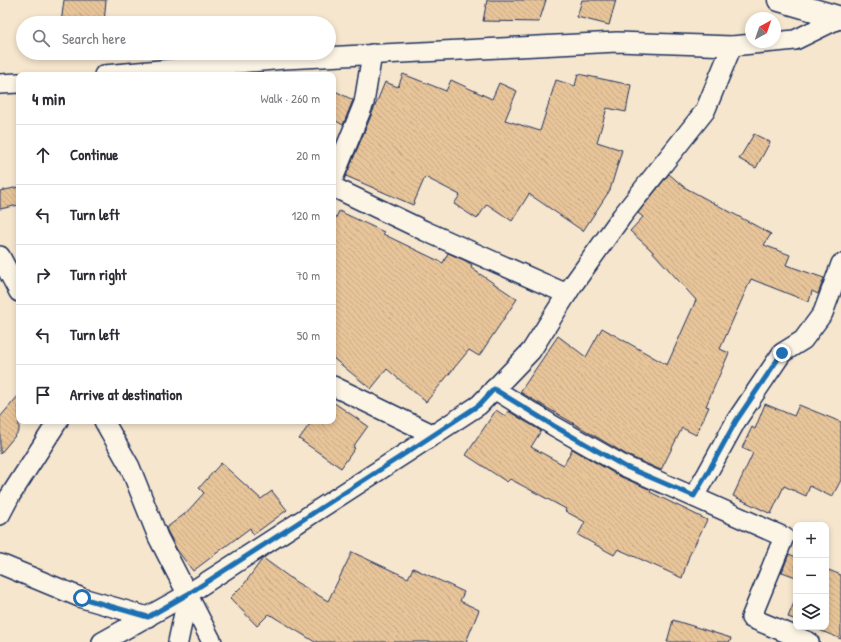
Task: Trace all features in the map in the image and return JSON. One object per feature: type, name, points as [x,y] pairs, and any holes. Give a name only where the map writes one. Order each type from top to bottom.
[{"type":"street","points":[[779,0],[840,18]]},
{"type":"street","points":[[781,41],[795,40],[840,18]]},
{"type":"street","points":[[336,56],[617,42],[732,46],[745,45]]},
{"type":"street","points":[[102,642],[188,594],[479,405],[530,351],[567,294],[622,216],[705,111],[732,46]]},
{"type":"street","points":[[336,172],[364,103],[372,54]]},
{"type":"street","points":[[138,72],[273,60]]},
{"type":"street","points":[[0,84],[16,83]]},
{"type":"street","points":[[336,188],[425,231],[567,294]]},
{"type":"street","points":[[0,256],[16,286]]},
{"type":"street","points":[[694,496],[736,421],[782,353],[803,340],[823,313],[841,264]]},
{"type":"street","points":[[336,387],[434,435]]},
{"type":"street","points":[[494,389],[554,426],[624,466],[784,537],[751,618],[809,642]]},
{"type":"street","points":[[0,515],[10,496],[56,424]]},
{"type":"street","points":[[106,424],[130,467],[158,538],[212,642]]},
{"type":"street","points":[[0,564],[82,598],[148,617]]},
{"type":"street","points":[[178,642],[188,594]]},
{"type":"building","points":[[64,0],[106,0],[105,16],[62,16]]},
{"type":"building","points":[[487,0],[546,0],[539,22],[483,21]]},
{"type":"building","points":[[582,0],[616,0],[609,25],[577,17]]},
{"type":"building","points":[[403,74],[446,91],[451,80],[492,99],[499,83],[517,91],[505,120],[540,131],[556,80],[575,86],[578,74],[631,85],[626,112],[607,108],[597,142],[622,150],[610,190],[583,231],[529,194],[512,221],[487,204],[477,219],[454,204],[460,195],[425,177],[413,205],[346,176],[385,82],[398,87]]},
{"type":"building","points":[[336,92],[353,100],[343,125],[336,121]]},
{"type":"building","points":[[754,134],[770,142],[756,168],[739,159]]},
{"type":"building","points":[[669,174],[684,187],[771,234],[764,245],[790,255],[786,265],[824,278],[818,294],[812,291],[809,302],[751,279],[720,349],[729,353],[706,406],[709,407],[696,435],[682,428],[661,470],[629,456],[520,392],[558,336],[586,357],[602,328],[667,365],[696,300],[650,249],[630,231],[643,217],[638,213]]},
{"type":"building","points":[[16,188],[16,206],[0,209],[0,191]]},
{"type":"building","points":[[339,211],[384,232],[383,234],[443,263],[448,253],[466,261],[472,265],[471,268],[517,299],[479,356],[469,350],[426,402],[387,369],[371,389],[336,360],[336,218]]},
{"type":"building","points":[[16,398],[16,424],[19,424],[19,431],[0,454],[0,417]]},
{"type":"building","points":[[336,404],[368,426],[353,447],[355,448],[341,468],[299,439],[310,424],[336,424]]},
{"type":"building","points":[[765,404],[794,416],[799,405],[841,422],[841,480],[832,497],[810,486],[806,496],[784,486],[771,514],[733,496],[753,453],[742,448],[752,427],[755,429]]},
{"type":"building","points":[[496,410],[505,416],[508,411],[541,431],[531,447],[564,465],[572,449],[619,476],[651,490],[650,492],[707,520],[689,556],[682,578],[618,549],[614,555],[578,535],[585,522],[565,511],[566,509],[510,479],[507,482],[466,455]]},
{"type":"building","points":[[221,463],[261,499],[272,491],[287,510],[253,535],[250,528],[193,571],[177,550],[166,528],[186,513],[204,493],[199,488]]},
{"type":"building","points":[[352,552],[408,578],[413,568],[464,592],[460,601],[479,610],[466,642],[315,642],[269,614],[257,626],[230,598],[245,583],[263,558],[296,582],[328,601]]},
{"type":"building","points":[[789,554],[793,556],[793,576],[782,572]]},
{"type":"building","points":[[829,570],[841,575],[841,639],[819,630],[829,630]]},
{"type":"building","points":[[793,605],[793,619],[788,617]]},
{"type":"building","points":[[673,620],[731,638],[730,642],[667,642]]},
{"type":"route","points":[[82,598],[148,617],[188,594],[479,405],[494,389],[554,426],[624,466],[694,496],[736,421],[782,353]]}]
